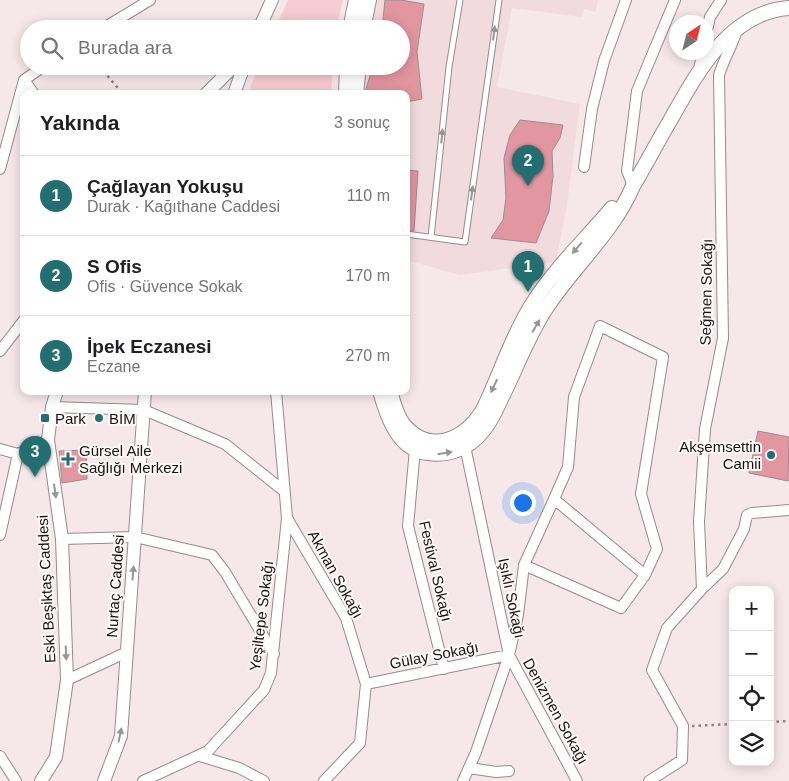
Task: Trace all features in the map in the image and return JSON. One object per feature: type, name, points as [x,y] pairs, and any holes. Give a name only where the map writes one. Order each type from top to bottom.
[{"type":"main road","points":[[352,20],[356,0]]},
{"type":"main road","points":[[365,20],[368,0]]},
{"type":"main road","points":[[391,395],[403,423],[416,442],[427,453],[454,452],[462,440],[483,432],[538,321],[563,284],[625,205],[633,186],[699,70],[737,29],[758,16],[778,9],[789,8]]},
{"type":"main road","points":[[346,90],[347,75]]},
{"type":"main road","points":[[356,90],[358,75]]},
{"type":"main road","points":[[381,395],[385,411],[395,430],[416,442]]},
{"type":"street","points":[[117,20],[150,0]]},
{"type":"street","points":[[263,20],[272,0]]},
{"type":"street","points":[[584,167],[592,109],[604,61],[626,0]]},
{"type":"street","points":[[633,186],[627,171],[638,91],[675,0]]},
{"type":"street","points":[[711,15],[721,0]]},
{"type":"street","name":"Seğmen Sokağı","points":[[702,588],[699,522],[705,429],[723,338],[719,75],[724,56],[732,43],[737,29]]},
{"type":"street","points":[[699,70],[701,60]]},
{"type":"street","points":[[21,90],[24,80],[31,75]]},
{"type":"street","points":[[210,90],[225,75]]},
{"type":"street","points":[[235,90],[241,75]]},
{"type":"street","points":[[24,80],[31,90]]},
{"type":"street","points":[[0,169],[20,95]]},
{"type":"street","points":[[0,351],[20,325]]},
{"type":"street","points":[[509,656],[518,615],[524,565],[568,467],[574,397],[600,326],[663,357],[641,494],[657,549],[645,575],[621,608],[524,565]]},
{"type":"street","name":"Eski Beşiktaş Caddesi","points":[[41,781],[56,757],[67,680],[62,540],[48,440],[52,407],[56,395]]},
{"type":"street","name":"Nurtaç Caddesi","points":[[104,781],[121,736],[145,395]]},
{"type":"street","name":"Yeşiltepe Sokağı","points":[[143,781],[208,751],[264,690],[271,673],[287,518],[276,395]]},
{"type":"street","points":[[52,407],[144,410],[225,444],[284,491]]},
{"type":"street","points":[[0,449],[18,454],[48,440]]},
{"type":"street","name":"Işıklı Sokağı","points":[[462,440],[509,656],[463,781]]},
{"type":"street","name":"Festival Sokağı","points":[[416,442],[408,526],[444,669]]},
{"type":"street","points":[[0,535],[18,454]]},
{"type":"street","points":[[554,499],[645,575]]},
{"type":"street","points":[[650,781],[682,760],[683,726],[652,670],[667,628],[702,588],[723,569],[744,528],[748,515],[752,513],[789,510]]},
{"type":"street","name":"Akman Sokağı","points":[[287,518],[346,618],[366,684],[360,743],[324,781]]},
{"type":"street","points":[[62,540],[135,537],[212,555],[225,572],[274,654]]},
{"type":"street","points":[[67,680],[127,652]]},
{"type":"street","name":"Gülay Sokağı","points":[[366,684],[509,656]]},
{"type":"street","name":"Denizmen Sokağı","points":[[509,656],[577,781]]},
{"type":"street","points":[[0,756],[16,781]]},
{"type":"street","points":[[200,756],[238,768],[264,781]]},
{"type":"street","points":[[469,768],[496,772],[509,771]]},
{"type":"lane","points":[[431,237],[449,67],[460,0]]},
{"type":"lane","points":[[410,234],[465,242],[499,0]]},
{"type":"path","points":[[107,75],[120,90]]},
{"type":"path","points":[[774,722],[789,721]]},
{"type":"path","points":[[683,726],[729,724]]},
{"type":"shaded area","points":[[288,0],[343,0],[338,20],[279,20]]},
{"type":"shaded area","points":[[377,0],[598,0],[596,12],[584,9],[581,17],[512,8],[497,87],[580,104],[567,205],[556,262],[460,275],[410,261],[410,90],[363,90],[365,75],[410,75],[410,20],[373,20]]},
{"type":"shaded area","points":[[255,75],[332,75],[331,90],[250,90]]},
{"type":"building","points":[[385,0],[401,0],[424,4],[417,52],[422,99],[410,101],[410,90],[366,90],[370,75],[410,75],[410,20],[383,20]]},
{"type":"building","points":[[520,120],[563,125],[560,138],[552,151],[553,176],[549,211],[536,243],[491,238],[503,220],[506,198],[504,158],[510,135]]},
{"type":"building","points":[[410,170],[418,171],[414,231],[410,230]]},
{"type":"building","name":"Akşemsettin Camii","points":[[758,431],[789,437],[788,481],[749,473]]},
{"type":"building","points":[[86,450],[87,479],[62,483],[59,451]]},
{"type":"place","name":"S Ofis","points":[[528,186]]},
{"type":"place","name":"Çağlayan Yokuşu","points":[[528,292]]},
{"type":"place","name":"Park","points":[[45,418]]},
{"type":"place","name":"BİM","points":[[99,418]]},
{"type":"place","name":"Akşemsettin Camii","points":[[771,455]]},
{"type":"place","name":"Gürsel Aile Sağlığı Merkezi","points":[[68,459]]},
{"type":"place","name":"İpek Eczanesi","points":[[35,477]]}]
